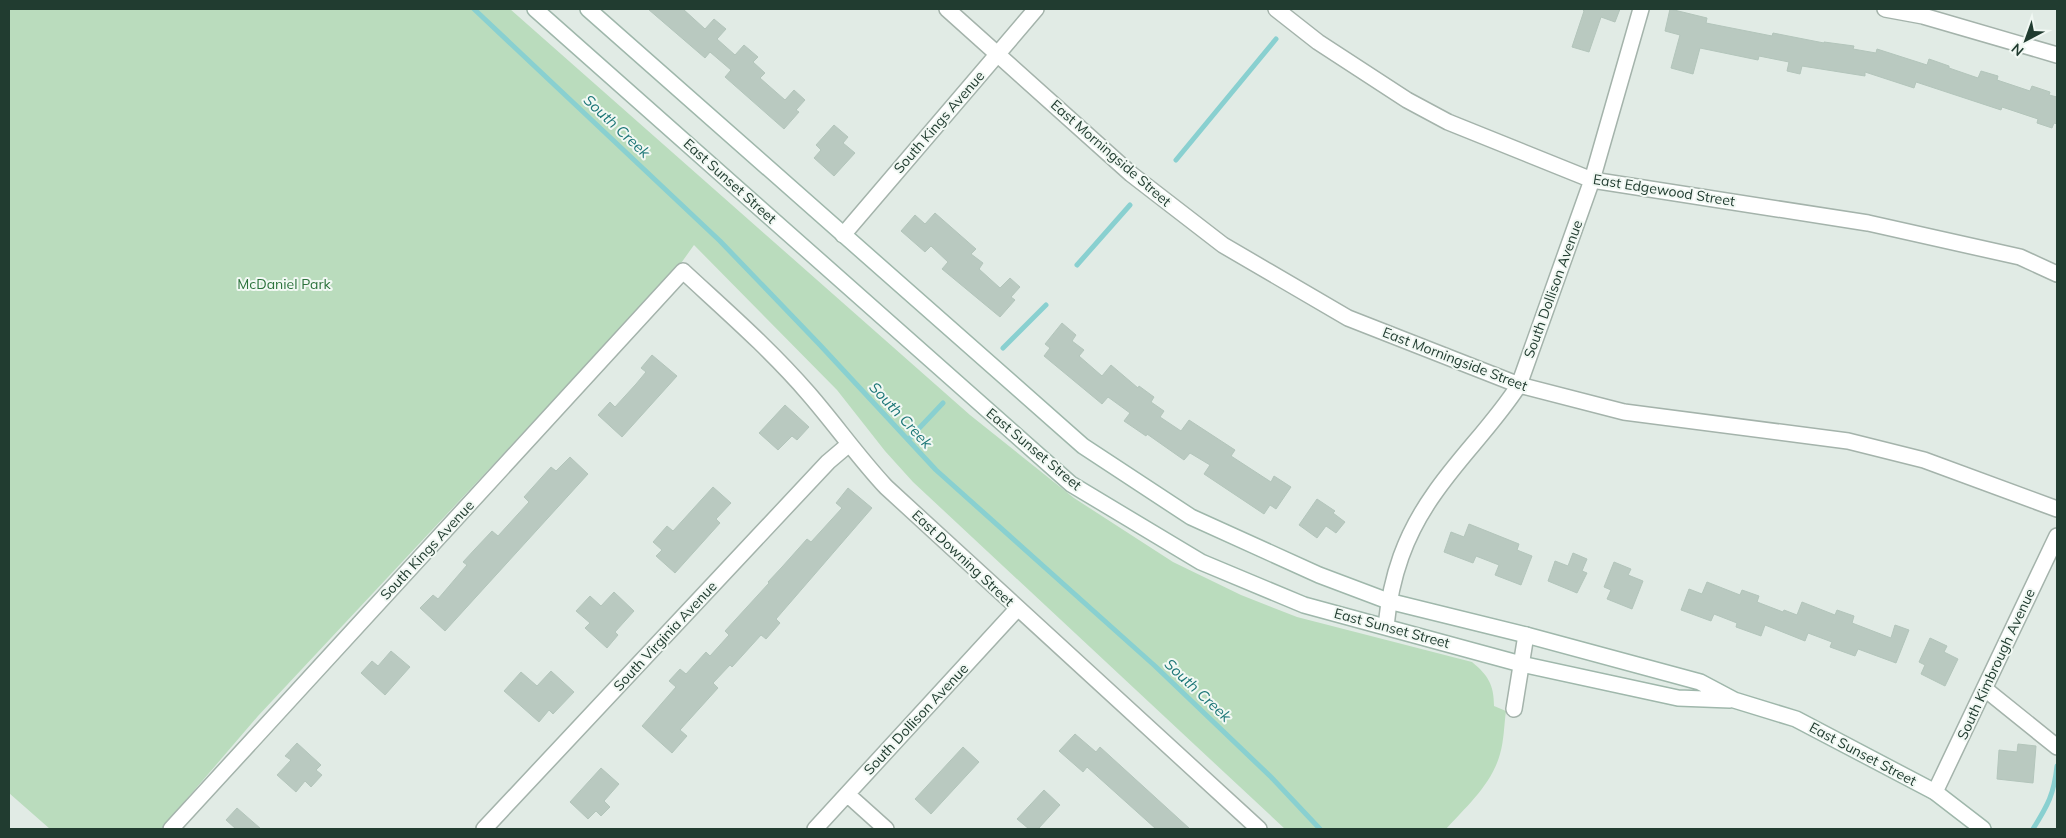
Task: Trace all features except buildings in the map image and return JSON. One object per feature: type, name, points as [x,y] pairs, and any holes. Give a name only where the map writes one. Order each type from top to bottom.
[{"type":"street","name":"East Sunset Street","points":[[535,9],[1071,484],[1201,562],[1304,605],[1521,664],[1678,698],[1734,700]]},
{"type":"street","name":"East Sunset Street","points":[[588,9],[842,235],[1084,446],[1191,517],[1319,576],[1388,601],[1526,635],[1700,682],[1734,700],[1796,719],[1935,792],[1982,829]]},
{"type":"street","name":"East Morningside Street","points":[[947,9],[1131,174],[1223,244],[1348,318],[1519,385],[1624,412],[1848,441],[1924,460],[2057,509]]},
{"type":"street","name":"South Kings Avenue","points":[[842,235],[1036,9]]},
{"type":"street","name":"East Edgewood Street","points":[[1276,9],[1318,42],[1407,100],[1448,122],[1592,180],[1868,223],[2020,257],[2057,274]]},
{"type":"street","name":"South Dollison Avenue","points":[[1386,626],[1392,580],[1422,511],[1448,475],[1504,408],[1519,385],[1592,180],[1641,9]]},
{"type":"street","points":[[1885,9],[1923,16],[2057,55]]},
{"type":"street","name":"South Kings Avenue","points":[[171,829],[683,271]]},
{"type":"street","name":"East Downing Street","points":[[683,271],[780,363],[807,392],[848,445],[886,487],[1259,829]]},
{"type":"street","name":"South Virginia Avenue","points":[[484,829],[828,462],[848,445]]},
{"type":"street","name":"South Kimbrough Avenue","points":[[1935,792],[2057,536]]},
{"type":"street","name":"South Dollison Avenue","points":[[815,829],[1018,609]]},
{"type":"street","points":[[1514,709],[1526,635]]},
{"type":"street","points":[[1985,689],[2057,747]]},
{"type":"street","points":[[847,794],[886,829]]},
{"type":"green space","name":"McDaniel Park","points":[[9,9],[510,9],[970,415],[1074,498],[1173,562],[1241,595],[1297,617],[1472,662],[1489,681],[1493,692],[1494,706],[1506,711],[1501,749],[1491,775],[1485,785],[1446,829],[1285,829],[913,482],[885,451],[837,390],[694,245],[679,266],[258,716],[161,829],[50,829],[9,793]]},
{"type":"waterway","name":"South Creek","points":[[474,9],[720,241],[936,470],[1155,666],[1271,777],[1320,829]]},
{"type":"waterway","points":[[1176,160],[1276,39]]},
{"type":"waterway","points":[[1077,265],[1130,205]]},
{"type":"waterway","points":[[1003,348],[1046,305]]},
{"type":"waterway","points":[[908,440],[943,403]]},
{"type":"waterway","points":[[2033,829],[2050,799],[2057,766]]}]
